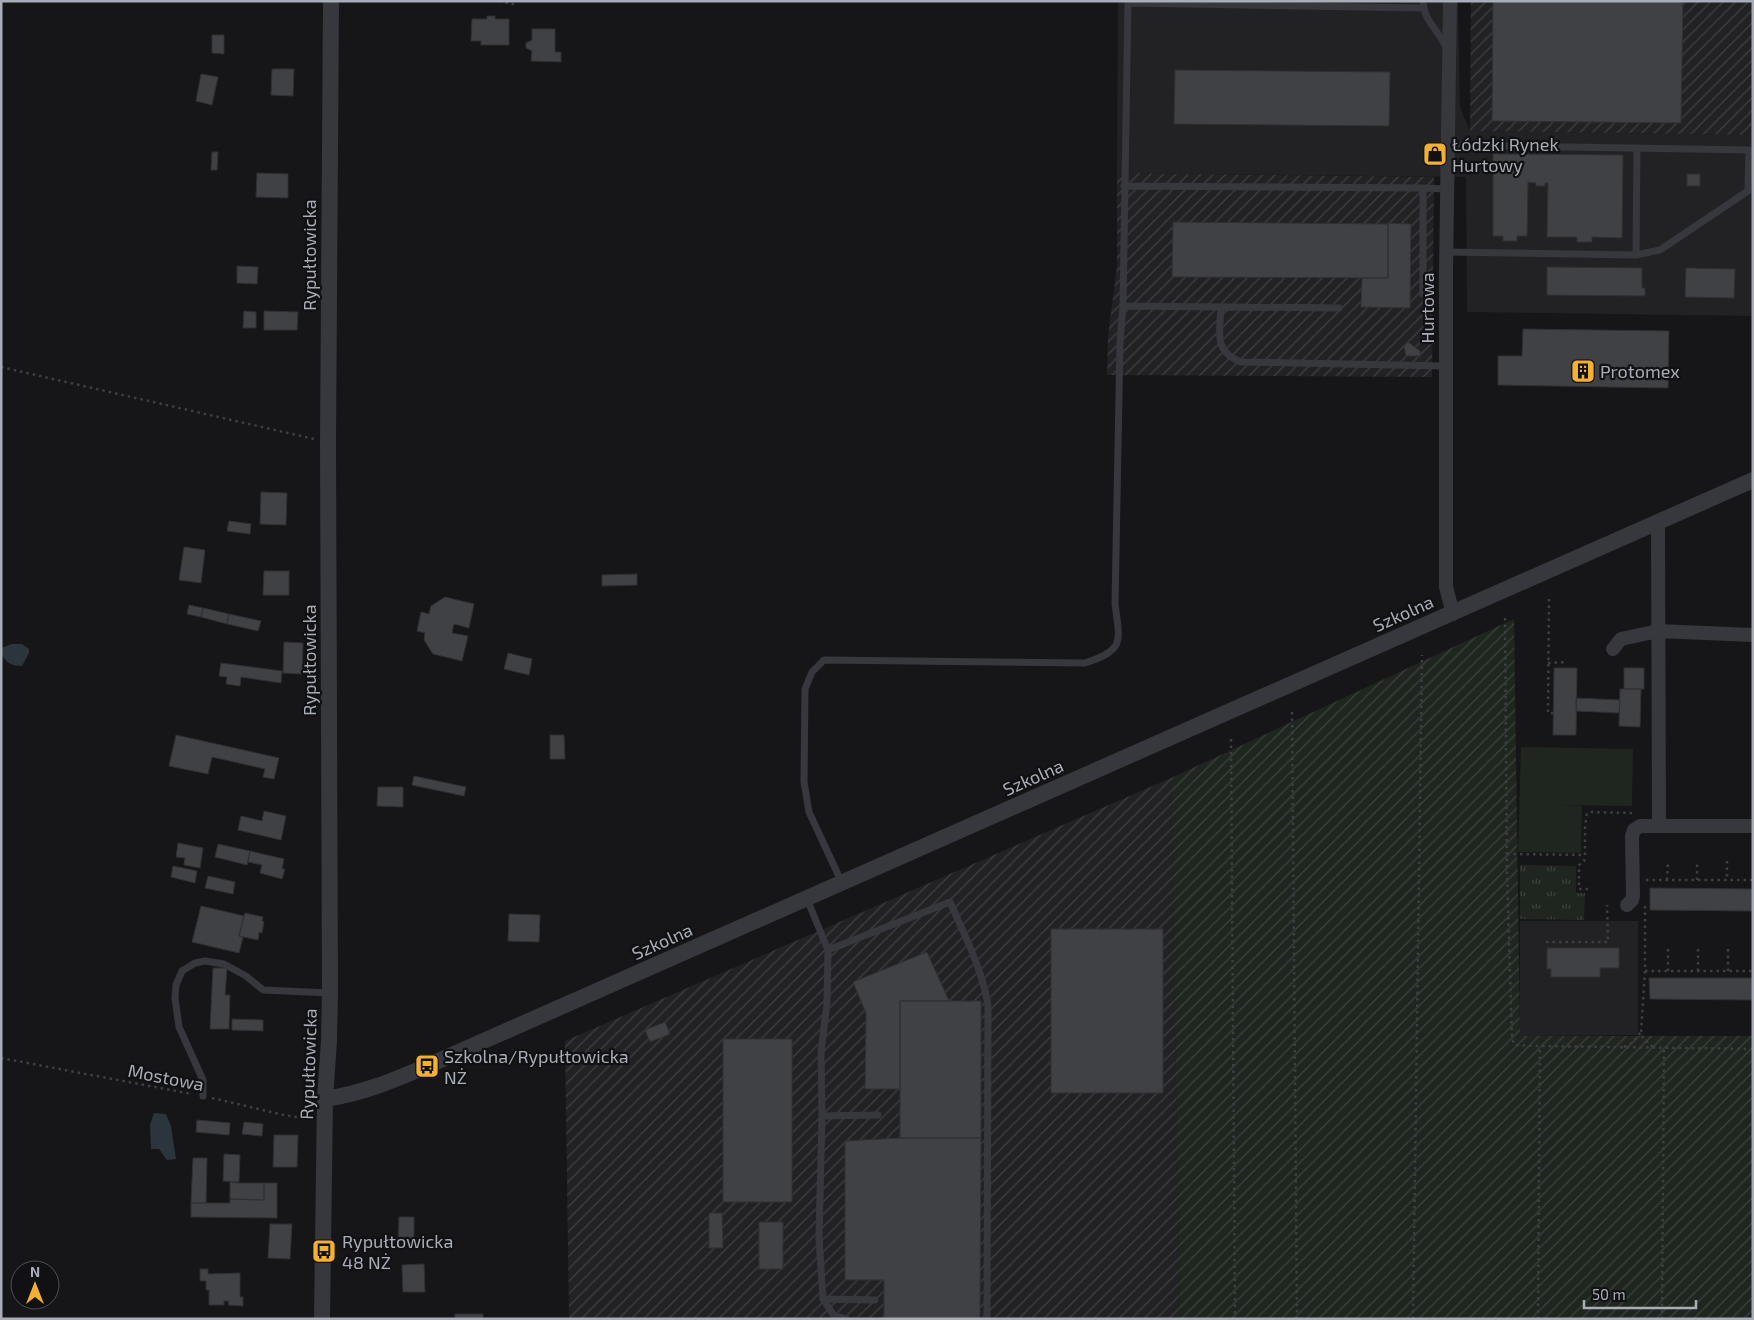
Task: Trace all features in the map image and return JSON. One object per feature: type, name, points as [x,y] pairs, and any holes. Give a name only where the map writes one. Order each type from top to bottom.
[{"type":"street","name":"Rypułtowicka","points":[[322,1319],[325,1099],[330,993],[328,442],[330,1]]},
{"type":"street","name":"Hurtowa","points":[[1450,1],[1446,252],[1446,587],[1453,614]]},
{"type":"street","name":"Szkolna","points":[[325,1099],[350,1096],[376,1088],[1753,480]]},
{"type":"street","points":[[1658,523],[1659,825]]},
{"type":"street","points":[[1613,649],[1621,639],[1658,632],[1753,635]]},
{"type":"street","points":[[1627,905],[1632,900],[1639,880],[1632,836],[1634,830],[1640,826],[1753,826]]},
{"type":"lane","points":[[842,883],[809,812],[804,782],[805,689],[812,672],[824,660],[1085,663],[1106,657],[1117,645],[1119,632],[1115,604],[1120,353],[1123,306],[1128,2],[1423,5],[1432,27],[1443,40],[1449,56]]},
{"type":"lane","points":[[1446,252],[1636,255],[1660,250],[1748,191],[1748,150],[1448,145]]},
{"type":"lane","points":[[1636,255],[1637,148]]},
{"type":"lane","points":[[1124,186],[1447,189]]},
{"type":"lane","points":[[1423,188],[1423,294]]},
{"type":"lane","points":[[1123,306],[1339,308]]},
{"type":"lane","points":[[1221,307],[1220,338],[1222,349],[1230,358],[1242,362],[1446,366]]},
{"type":"lane","points":[[807,899],[828,950],[827,1003],[821,1052],[822,1116],[819,1238],[823,1299],[834,1316],[846,1319]]},
{"type":"lane","points":[[828,950],[950,902],[978,967],[985,986],[988,1005],[987,1319]]},
{"type":"lane","points":[[203,1096],[203,1080],[179,1027],[175,998],[176,985],[182,971],[195,963],[205,961],[224,964],[246,976],[263,990],[330,993]]},
{"type":"lane","points":[[822,1116],[878,1115]]},
{"type":"lane","points":[[823,1299],[875,1300]]},
{"type":"path","points":[[499,1],[517,5]]},
{"type":"path","points":[[1,367],[328,442]]},
{"type":"path","points":[[1549,599],[1548,713],[1554,713]]},
{"type":"path","points":[[1506,618],[1508,854],[1512,1039],[1515,1045],[1753,1049]]},
{"type":"path","points":[[1413,1319],[1422,655]]},
{"type":"path","points":[[1548,663],[1567,662]]},
{"type":"path","points":[[1292,712],[1297,1319]]},
{"type":"path","points":[[1231,739],[1236,1319]]},
{"type":"path","points":[[1588,889],[1579,889],[1579,866],[1584,862],[1587,814],[1590,812],[1630,813],[1636,815],[1640,826]]},
{"type":"path","points":[[1508,854],[1585,855]]},
{"type":"path","points":[[1667,880],[1668,861]]},
{"type":"path","points":[[1697,861],[1697,880]]},
{"type":"path","points":[[1727,861],[1727,880]]},
{"type":"path","points":[[1639,880],[1753,880]]},
{"type":"path","points":[[1639,880],[1646,888]]},
{"type":"path","points":[[1546,942],[1608,942],[1607,905]]},
{"type":"path","points":[[1645,905],[1645,971],[1641,1032],[1643,1038],[1654,1048]]},
{"type":"path","points":[[1668,949],[1668,971]]},
{"type":"path","points":[[1698,949],[1698,971]]},
{"type":"path","points":[[1728,949],[1728,971]]},
{"type":"path","points":[[1645,971],[1753,971]]},
{"type":"path","points":[[1624,1047],[1632,1043],[1641,1032]]},
{"type":"path","points":[[1538,1319],[1540,1046]]},
{"type":"path","points":[[1662,1319],[1664,1048]]},
{"type":"path","name":"Mostowa","points":[[1,1058],[203,1096],[284,1115],[326,1121]]},
{"type":"shaded area","name":"Łódzki Rynek Hurtowy","points":[[1118,1],[1458,1],[1460,107],[1470,131],[1753,135],[1753,316],[1467,312],[1466,177],[1117,173]]},
{"type":"shaded area","points":[[1471,1],[1753,1],[1753,135],[1470,131]]},
{"type":"shaded area","points":[[1117,173],[1434,177],[1432,377],[1107,375],[1108,336],[1117,266]]},
{"type":"shaded area","points":[[11,644],[22,644],[29,649],[29,653],[22,666],[10,663],[1,654],[2,648]]},
{"type":"shaded area","points":[[1171,778],[1180,1319],[569,1319],[565,1041]]},
{"type":"shaded area","points":[[1520,921],[1638,921],[1638,1035],[1520,1036]]},
{"type":"shaded area","points":[[154,1113],[166,1114],[171,1126],[176,1159],[167,1160],[159,1149],[151,1149],[150,1125]]},
{"type":"green space","points":[[1514,619],[1520,1036],[1753,1036],[1753,1319],[1180,1319],[1171,778]]},
{"type":"green space","points":[[1521,747],[1633,749],[1632,806],[1556,805],[1582,806],[1581,853],[1518,852]]},
{"type":"green space","points":[[1520,865],[1576,866],[1576,893],[1585,893],[1584,920],[1520,919]]},
{"type":"building","points":[[1493,1],[1683,1],[1681,123],[1492,121]]},
{"type":"building","points":[[487,16],[495,16],[495,19],[509,19],[509,45],[481,45],[481,41],[471,41],[472,19],[487,19]]},
{"type":"building","points":[[532,29],[555,29],[555,52],[561,52],[561,62],[531,61],[532,51],[526,48],[526,43],[532,40]]},
{"type":"building","points":[[212,35],[224,35],[224,54],[212,53]]},
{"type":"building","points":[[272,69],[294,69],[293,96],[271,95]]},
{"type":"building","points":[[1175,70],[1390,72],[1389,126],[1174,124]]},
{"type":"building","points":[[201,74],[218,77],[212,105],[196,101]]},
{"type":"building","points":[[212,152],[218,152],[217,170],[211,170]]},
{"type":"building","points":[[1493,154],[1623,155],[1622,238],[1592,237],[1592,242],[1577,242],[1577,237],[1547,237],[1548,183],[1545,183],[1545,186],[1536,186],[1536,183],[1528,182],[1527,236],[1517,236],[1517,241],[1503,241],[1503,236],[1493,236]]},
{"type":"building","points":[[257,173],[288,174],[288,198],[256,197]]},
{"type":"building","points":[[1687,174],[1700,174],[1700,186],[1687,186]]},
{"type":"building","points":[[1173,222],[1388,224],[1388,278],[1172,277]]},
{"type":"building","points":[[1388,223],[1411,224],[1410,308],[1361,307],[1362,278],[1388,278]]},
{"type":"building","points":[[237,266],[258,267],[257,284],[237,283]]},
{"type":"building","points":[[1547,267],[1642,268],[1642,288],[1645,288],[1645,296],[1547,295]]},
{"type":"building","points":[[1686,268],[1735,269],[1734,298],[1685,297]]},
{"type":"building","points":[[244,311],[256,312],[256,328],[243,328]]},
{"type":"building","points":[[264,311],[298,312],[297,330],[264,330]]},
{"type":"building","name":"Protomex","points":[[1523,329],[1669,331],[1668,388],[1498,385],[1498,356],[1522,356]]},
{"type":"building","points":[[1408,342],[1420,351],[1421,356],[1406,356],[1404,346]]},
{"type":"building","points":[[261,492],[287,493],[286,525],[260,524]]},
{"type":"building","points":[[229,521],[251,524],[250,534],[227,531]]},
{"type":"building","points":[[184,547],[205,550],[201,583],[179,580]]},
{"type":"building","points":[[264,571],[289,571],[289,595],[263,595]]},
{"type":"building","points":[[637,574],[637,585],[602,586],[602,575]]},
{"type":"building","points":[[445,597],[474,604],[469,628],[454,624],[452,633],[468,636],[462,661],[433,654],[424,640],[425,633],[417,631],[421,612],[429,614],[431,606]]},
{"type":"building","points":[[189,605],[203,608],[201,617],[187,614]]},
{"type":"building","points":[[203,608],[229,614],[227,624],[201,617]]},
{"type":"building","points":[[229,614],[261,621],[258,631],[227,624]]},
{"type":"building","points":[[284,642],[303,643],[302,674],[283,673]]},
{"type":"building","points":[[508,653],[532,659],[529,675],[504,669]]},
{"type":"building","points":[[221,663],[282,671],[281,683],[241,677],[240,686],[226,684],[227,677],[219,676]]},
{"type":"building","points":[[1554,668],[1577,668],[1576,735],[1553,735]]},
{"type":"building","points":[[1624,668],[1644,668],[1644,689],[1624,689]]},
{"type":"building","points":[[1620,689],[1641,689],[1640,727],[1619,726]]},
{"type":"building","points":[[1576,698],[1620,700],[1619,713],[1576,711]]},
{"type":"building","points":[[176,735],[279,758],[274,779],[263,777],[265,769],[212,757],[208,774],[169,766]]},
{"type":"building","points":[[550,735],[564,735],[565,759],[550,759]]},
{"type":"building","points":[[414,776],[466,787],[464,796],[412,785]]},
{"type":"building","points":[[378,787],[403,787],[403,807],[377,806]]},
{"type":"building","points":[[264,811],[286,816],[281,840],[238,830],[241,816],[262,821]]},
{"type":"building","points":[[178,843],[203,848],[200,868],[184,865],[185,858],[176,857]]},
{"type":"building","points":[[218,844],[250,851],[247,865],[215,857]]},
{"type":"building","points":[[250,851],[284,859],[282,869],[285,869],[282,879],[260,873],[262,865],[248,862]]},
{"type":"building","points":[[173,866],[197,871],[195,883],[171,877]]},
{"type":"building","points":[[208,876],[235,882],[233,894],[205,888]]},
{"type":"building","points":[[1650,888],[1753,889],[1753,911],[1650,910]]},
{"type":"building","points":[[201,906],[244,916],[239,936],[243,937],[239,953],[192,942]]},
{"type":"building","points":[[245,913],[263,917],[262,933],[259,932],[258,940],[239,936]]},
{"type":"building","points":[[509,914],[540,915],[539,942],[508,941]]},
{"type":"building","points":[[1051,929],[1163,929],[1163,1093],[1051,1093]]},
{"type":"building","points":[[1547,948],[1619,948],[1619,968],[1600,968],[1600,977],[1551,977],[1551,969],[1547,969]]},
{"type":"building","points":[[927,952],[949,1001],[900,1001],[900,1089],[865,1089],[866,1013],[853,982]]},
{"type":"building","points":[[213,968],[227,968],[225,995],[230,995],[229,1029],[210,1029]]},
{"type":"building","points":[[1649,978],[1753,978],[1753,1000],[1650,999]]},
{"type":"building","points":[[900,1001],[981,1001],[981,1138],[900,1138]]},
{"type":"building","points":[[232,1019],[263,1020],[263,1031],[232,1030]]},
{"type":"building","points":[[665,1022],[670,1034],[650,1042],[645,1030]]},
{"type":"building","points":[[723,1039],[792,1039],[792,1202],[723,1202]]},
{"type":"building","points":[[197,1120],[230,1123],[229,1135],[196,1132]]},
{"type":"building","points":[[244,1122],[263,1124],[262,1136],[242,1134]]},
{"type":"building","points":[[274,1135],[298,1135],[297,1167],[273,1167]]},
{"type":"building","points":[[900,1138],[981,1138],[980,1319],[884,1319],[884,1280],[845,1280],[845,1141]]},
{"type":"building","points":[[224,1154],[240,1155],[239,1182],[223,1181]]},
{"type":"building","points":[[193,1158],[207,1158],[206,1203],[191,1203]]},
{"type":"building","points":[[230,1182],[264,1183],[264,1200],[230,1199]]},
{"type":"building","points":[[264,1183],[277,1183],[277,1218],[191,1217],[191,1203],[230,1203],[230,1199],[264,1200]]},
{"type":"building","points":[[709,1213],[722,1213],[723,1248],[709,1248]]},
{"type":"building","points":[[399,1217],[414,1217],[414,1242],[398,1242]]},
{"type":"building","points":[[759,1222],[783,1222],[783,1269],[759,1269]]},
{"type":"building","points":[[270,1224],[292,1224],[290,1259],[268,1258]]},
{"type":"building","points":[[424,1264],[425,1292],[403,1292],[402,1265]]},
{"type":"building","points":[[200,1269],[208,1269],[208,1274],[240,1273],[240,1297],[243,1297],[243,1306],[228,1305],[229,1301],[224,1301],[224,1305],[209,1305],[209,1290],[206,1290],[206,1281],[200,1281]]},
{"type":"building","points":[[455,1314],[483,1314],[483,1319],[455,1319]]},
{"type":"place","name":"Łódzki Rynek Hurtowy","points":[[1435,154]]},
{"type":"place","name":"Protomex","points":[[1583,371]]},
{"type":"place","name":"Szkolna/Rypułtowicka NŻ","points":[[427,1066]]},
{"type":"place","name":"Rypułtowicka 48 NŻ","points":[[324,1251]]}]
